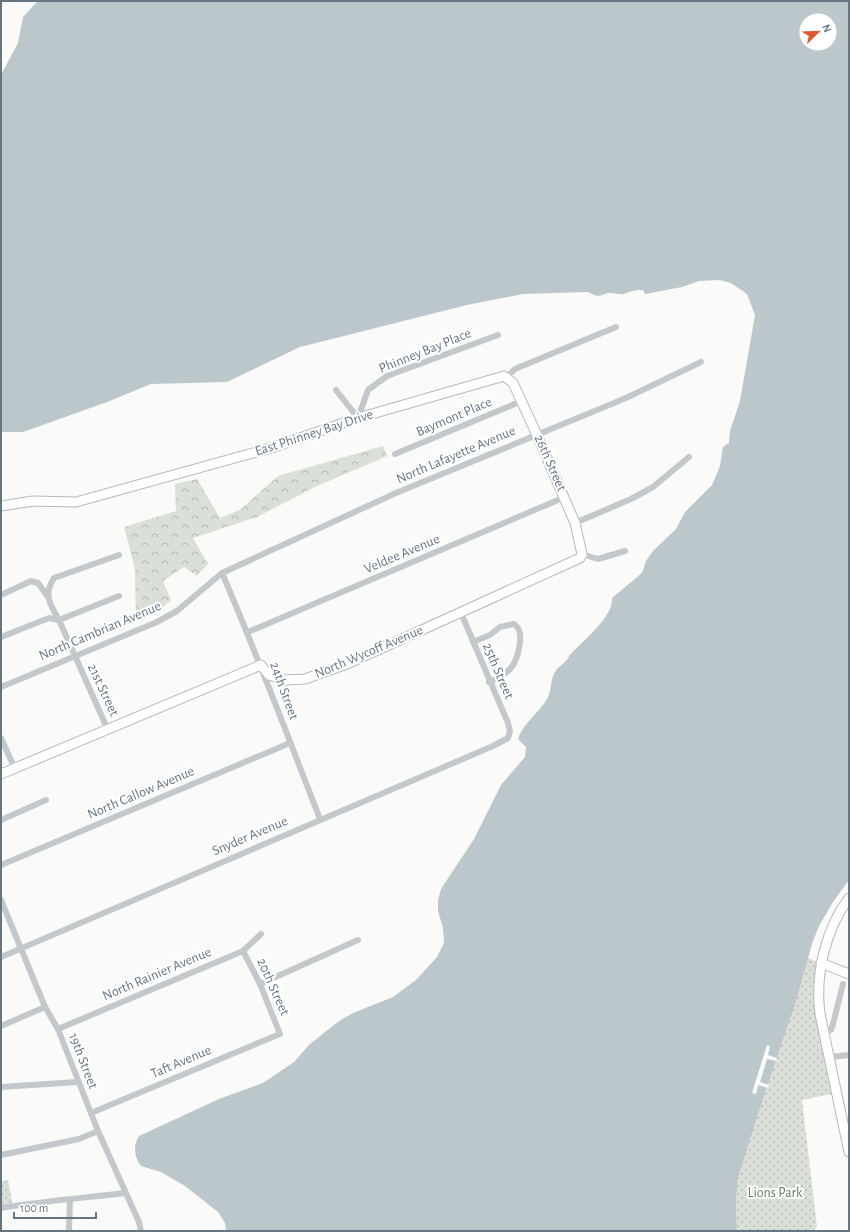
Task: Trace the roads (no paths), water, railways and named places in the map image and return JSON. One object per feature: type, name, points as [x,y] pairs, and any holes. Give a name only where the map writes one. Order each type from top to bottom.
[{"type":"street","name":"East Phinney Bay Drive","points":[[1,506],[33,501],[76,502],[266,449],[358,418],[496,377],[507,377],[514,369],[616,327]]},
{"type":"street","name":"Phinney Bay Place","points":[[358,418],[368,390],[387,376],[498,335]]},
{"type":"street","name":"North Lafayette Avenue","points":[[222,573],[396,494],[626,398],[701,362]]},
{"type":"street","name":"26th Street","points":[[507,377],[513,383],[522,401],[565,498],[574,523],[582,554]]},
{"type":"street","points":[[336,390],[358,418]]},
{"type":"street","name":"Baymont Place","points":[[396,454],[522,401]]},
{"type":"street","points":[[574,523],[631,499],[653,487],[689,457]]},
{"type":"street","name":"Veldee Avenue","points":[[248,632],[565,498]]},
{"type":"street","points":[[582,554],[598,559],[624,551]]},
{"type":"street","name":"North Wycoff Avenue","points":[[261,665],[269,675],[285,680],[305,679],[346,664],[461,613],[580,558],[582,554]]},
{"type":"street","points":[[48,597],[49,586],[54,578],[119,556]]},
{"type":"street","name":"24th Street","points":[[222,573],[248,632],[320,819]]},
{"type":"street","name":"North Cambrian Avenue","points":[[1,687],[158,622],[177,611],[222,573]]},
{"type":"street","name":"21st Street","points":[[1,595],[32,581],[38,583],[48,597],[50,604],[59,620],[107,728]]},
{"type":"street","points":[[1,637],[49,618],[59,620],[119,596]]},
{"type":"street","name":"25th Street","points":[[461,613],[509,727],[510,734],[508,738]]},
{"type":"street","points":[[473,642],[490,635],[504,625],[514,624],[518,626],[521,632],[514,664],[504,674],[489,682]]},
{"type":"street","points":[[1,774],[107,728],[261,665]]},
{"type":"street","points":[[1,738],[15,769]]},
{"type":"street","name":"Snyder Avenue","points":[[1,957],[493,746],[508,738]]},
{"type":"street","name":"North Callow Avenue","points":[[1,865],[290,743]]},
{"type":"street","points":[[1,820],[46,800]]},
{"type":"street","points":[[849,898],[834,924],[822,963],[818,991],[820,1014],[849,1152]]},
{"type":"street","name":"19th Street","points":[[1,900],[20,949],[46,1007],[58,1029],[98,1131],[141,1231]]},
{"type":"street","name":"North Rainier Avenue","points":[[58,1029],[243,951],[261,934]]},
{"type":"street","points":[[260,984],[358,940]]},
{"type":"street","name":"20th Street","points":[[243,951],[260,984],[280,1034]]},
{"type":"street","points":[[822,963],[849,974]]},
{"type":"street","points":[[824,1033],[831,1030],[842,984]]},
{"type":"street","points":[[1,1026],[46,1007]]},
{"type":"street","name":"Taft Avenue","points":[[91,1113],[280,1034]]},
{"type":"street","points":[[830,1057],[849,1055]]},
{"type":"street","points":[[1,1087],[78,1082]]},
{"type":"street","points":[[1,1155],[79,1139],[98,1131]]},
{"type":"street","points":[[1,1208],[35,1202],[70,1200],[125,1193]]},
{"type":"street","points":[[69,1231],[70,1200]]},
{"type":"park label","name":"Lions Park","points":[[775,1193]]}]
